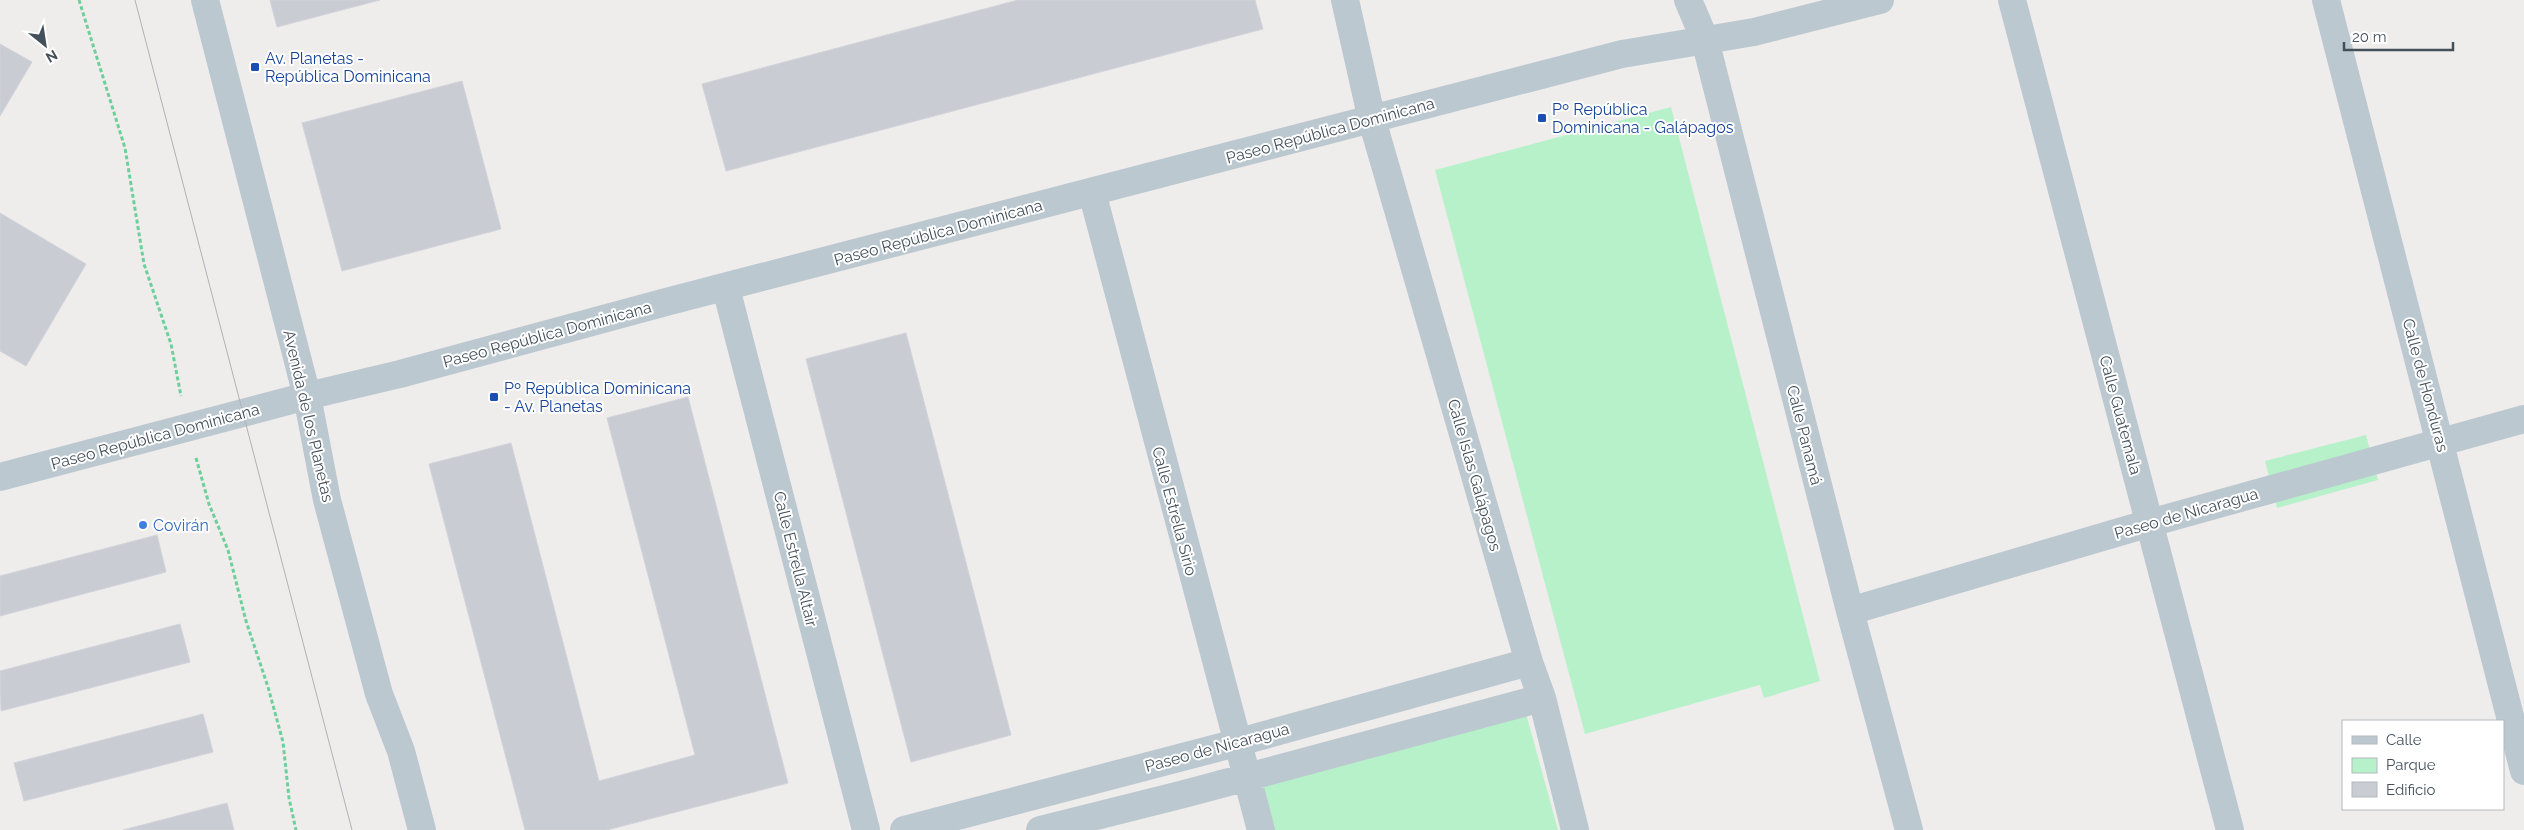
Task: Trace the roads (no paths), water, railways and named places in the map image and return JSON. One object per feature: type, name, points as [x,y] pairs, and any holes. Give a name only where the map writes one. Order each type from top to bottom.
[{"type":"street","name":"Avenida de los Planetas","points":[[205,0],[306,396],[327,500],[379,694],[401,751],[422,830]]},
{"type":"street","name":"Calle Islas Galápagos","points":[[1345,0],[1372,120],[1542,698],[1575,830]]},
{"type":"street","name":"Calle Panamá","points":[[1688,0],[1705,40],[1850,611],[1909,830]]},
{"type":"street","name":"Paseo República Dominicana","points":[[0,477],[1622,54],[1754,32],[1880,0]]},
{"type":"street","name":"Calle Guatemala","points":[[2012,0],[2230,830]]},
{"type":"street","name":"Calle de Honduras","points":[[2326,0],[2524,771]]},
{"type":"street","name":"Calle Estrella Sirio","points":[[1092,192],[1260,830]]},
{"type":"street","name":"Calle Estrella Altair","points":[[726,288],[866,830]]},
{"type":"street","name":"Paseo de Nicaragua","points":[[1850,611],[2150,523],[2524,418]]},
{"type":"street","name":"Paseo de Nicaragua","points":[[904,830],[1236,743],[1530,662]]},
{"type":"street","points":[[1040,830],[1542,698]]},
{"type":"tram line","points":[[135,0],[352,830]]},
{"type":"place","name":"Av. Planetas - República Dominicana","points":[[255,67]]},
{"type":"place","name":"Pº República Dominicana - Galápagos","points":[[1542,118]]},
{"type":"place","name":"Pº República Dominicana - Av. Planetas","points":[[494,397]]},
{"type":"place","name":"Covirán","points":[[143,525]]}]
